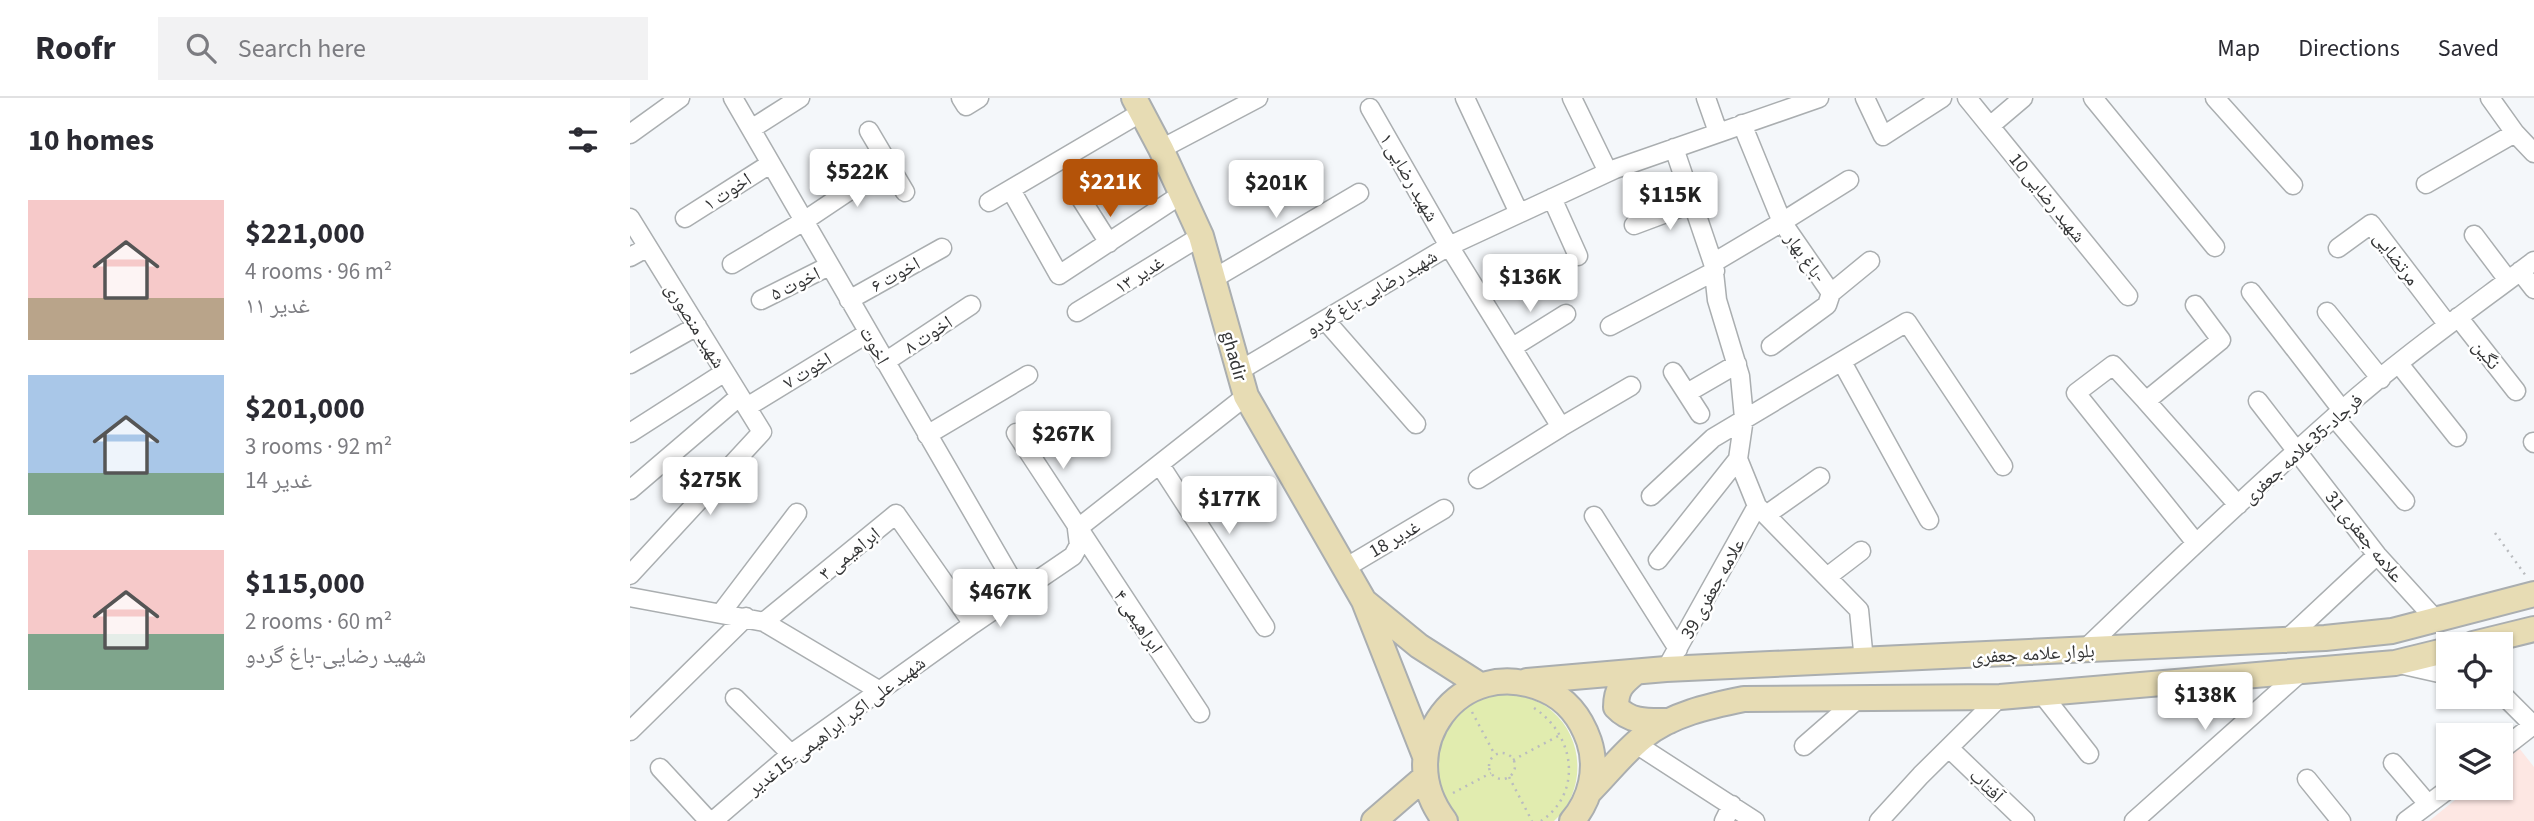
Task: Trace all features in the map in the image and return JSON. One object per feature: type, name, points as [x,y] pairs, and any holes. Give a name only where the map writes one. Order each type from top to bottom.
[{"type":"main road","name":"ghadir","points":[[1138,105],[1201,236],[1246,396],[1364,601]]},
{"type":"main road","name":"بلوار علامه جعفری","points":[[1478,696],[1503,680],[1527,681],[1636,672],[1672,659],[1864,661],[2286,640],[2392,631],[2436,620],[2530,585]]},
{"type":"main road","points":[[1364,601],[1478,696]]},
{"type":"main road","points":[[1364,601],[1440,812]]},
{"type":"main road","points":[[2513,634],[2534,629]]},
{"type":"main road","name":"بلوار علامه جعفری","points":[[1590,791],[1643,736],[1706,706],[1744,699],[2000,697],[2396,663],[2436,653]]},
{"type":"main road","points":[[1636,672],[1620,685],[1616,708],[1624,715],[1640,721],[1671,721]]},
{"type":"main road","points":[[1527,681],[1559,696],[1583,722],[1594,756],[1590,791],[1580,812],[1572,821]]},
{"type":"main road","points":[[1374,821],[1425,767],[1434,726],[1453,701],[1478,696]]},
{"type":"street","points":[[630,134],[680,98]]},
{"type":"street","name":"اخوت","points":[[733,98],[1018,592]]},
{"type":"street","points":[[751,130],[800,98]]},
{"type":"street","points":[[961,98],[966,106],[979,98]]},
{"type":"street","points":[[1161,149],[1258,98]]},
{"type":"street","points":[[1465,98],[1519,214]]},
{"type":"street","points":[[1572,98],[1608,172]]},
{"type":"street","points":[[1706,98],[1718,132]]},
{"type":"street","name":"شهید رضایی-باغ گردو","points":[[1239,370],[1449,246],[1608,172],[1819,98]]},
{"type":"street","points":[[1865,98],[1883,136],[1942,98]]},
{"type":"street","name":"شهید رضایی 10","points":[[1967,98],[2128,296]]},
{"type":"street","points":[[1990,126],[2023,98]]},
{"type":"street","points":[[2093,98],[2214,247]]},
{"type":"street","points":[[2216,98],[2293,186]]},
{"type":"street","points":[[2490,98],[2515,133],[2534,153]]},
{"type":"street","points":[[989,202],[1138,105]]},
{"type":"street","name":"شهید رضایی ۱","points":[[1370,108],[1449,246],[1561,427]]},
{"type":"street","name":"باغ بهار-","points":[[1742,124],[1782,222],[1830,293]]},
{"type":"street","points":[[869,131],[905,191]]},
{"type":"street","points":[[2426,184],[2515,133]]},
{"type":"street","points":[[1658,560],[1738,459],[1744,418],[1740,376],[1717,300],[1714,267],[1674,148]]},
{"type":"street","name":"اخوت ۱","points":[[685,218],[770,163]]},
{"type":"street","points":[[732,264],[804,221],[888,164]]},
{"type":"street","points":[[1610,326],[1714,267],[1849,180]]},
{"type":"street","points":[[1011,190],[1059,275],[1182,194]]},
{"type":"street","points":[[1076,191],[1109,243]]},
{"type":"street","points":[[1213,279],[1359,193]]},
{"type":"street","points":[[1552,198],[1578,256]]},
{"type":"street","points":[[1634,225],[1693,203]]},
{"type":"street","name":"شهید منصوری","points":[[630,218],[762,432],[630,575]]},
{"type":"street","name":"مرتضایی","points":[[2338,248],[2371,223],[2453,321]]},
{"type":"street","points":[[2474,235],[2521,270],[2534,289]]},
{"type":"street","name":"غدیر ۱۳","points":[[1077,312],[1201,236]]},
{"type":"street","points":[[630,257],[648,247]]},
{"type":"street","name":"اخوت ۶","points":[[849,300],[942,248]]},
{"type":"street","points":[[1771,346],[1827,305],[1830,293],[1870,261]]},
{"type":"street","name":"اخوت ۵","points":[[761,300],[830,266]]},
{"type":"street","name":"فرجاد-35علامه جعفری","points":[[2084,650],[2196,542],[2338,414],[2521,270]]},
{"type":"street","points":[[2251,292],[2338,414],[2405,501]]},
{"type":"street","name":"اخوت ۸","points":[[885,362],[971,305]]},
{"type":"street","points":[[2146,401],[2221,340],[2196,305]]},
{"type":"street","points":[[2327,312],[2381,379]]},
{"type":"street","points":[[1513,347],[1566,314]]},
{"type":"street","points":[[1325,320],[1416,424]]},
{"type":"street","name":"نگین","points":[[2453,321],[2516,391]]},
{"type":"street","points":[[1651,496],[1713,438],[1907,322],[2003,466]]},
{"type":"street","points":[[630,364],[697,326]]},
{"type":"street","name":"اخوت ۷","points":[[630,490],[743,401],[868,333]]},
{"type":"street","points":[[1842,362],[1929,520]]},
{"type":"street","points":[[1687,393],[1737,364]]},
{"type":"street","points":[[2399,364],[2457,437]]},
{"type":"street","points":[[2196,542],[2076,393],[2113,365],[2238,505]]},
{"type":"street","points":[[630,433],[725,372]]},
{"type":"street","points":[[1673,372],[1700,414]]},
{"type":"street","points":[[927,435],[1028,375]]},
{"type":"street","points":[[1478,479],[1631,386]]},
{"type":"street","points":[[1077,529],[1246,396]]},
{"type":"street","name":"علامه جعفری 31","points":[[2258,401],[2377,555],[2436,620]]},
{"type":"street","name":"ابراهیمی ۴","points":[[1016,433],[1200,713]]},
{"type":"street","points":[[1738,459],[1762,510],[1859,610],[1864,661]]},
{"type":"street","points":[[1160,465],[1265,627]]},
{"type":"street","points":[[1762,510],[1820,477]]},
{"type":"street","name":"غدیر 18","points":[[1345,568],[1444,509]]},
{"type":"street","name":"علامه جعفری 39","points":[[1672,659],[1762,510]]},
{"type":"street","points":[[721,613],[797,513]]},
{"type":"street","name":"ابراهیمی ۳","points":[[764,622],[896,514],[973,624]]},
{"type":"street","points":[[1594,516],[1672,659]]},
{"type":"street","name":"شهید علی اکبر ابراهیمی-15غدیر","points":[[711,821],[791,754],[1018,592],[1073,556],[1079,545],[1077,529]]},
{"type":"street","points":[[1827,576],[1861,551]]},
{"type":"street","points":[[2286,640],[2377,555]]},
{"type":"street","points":[[633,603],[721,613],[764,622],[880,691]]},
{"type":"street","points":[[630,731],[746,617]]},
{"type":"street","points":[[2396,663],[2436,672]]},
{"type":"street","points":[[2134,821],[2302,671]]},
{"type":"street","points":[[2042,694],[2089,754]]},
{"type":"street","points":[[1879,821],[2000,697]]},
{"type":"street","points":[[735,698],[791,754]]},
{"type":"street","points":[[1804,747],[1860,698]]},
{"type":"street","points":[[2513,740],[2532,724],[2534,701]]},
{"type":"street","points":[[2513,705],[2532,724]]},
{"type":"street","points":[[1636,744],[1728,813],[1755,821]]},
{"type":"street","name":"آفتاب","points":[[1950,748],[2025,821]]},
{"type":"street","points":[[2393,763],[2428,804]]},
{"type":"street","points":[[660,768],[711,821]]},
{"type":"street","points":[[2307,779],[2341,821]]},
{"type":"street","points":[[2406,821],[2436,798]]},
{"type":"path","points":[[2495,533],[2530,585]]},
{"type":"path","points":[[1478,696],[1470,710],[1495,755]]},
{"type":"path","points":[[1530,706],[1546,716],[1560,735],[1567,748],[1569,766],[1567,785],[1559,802],[1541,821]]},
{"type":"path","points":[[1513,760],[1560,735]]},
{"type":"path","points":[[1495,755],[1507,755],[1513,760],[1514,771],[1509,777],[1499,779],[1491,773],[1490,761],[1495,755]]},
{"type":"path","points":[[1440,812],[1491,773]]},
{"type":"path","points":[[1509,777],[1532,821]]},
{"type":"shaded area","points":[[2519,748],[2534,767],[2534,821],[2429,821],[2455,800],[2513,800],[2513,753]]},
{"type":"green space","points":[[1507,693],[1542,704],[1563,723],[1576,750],[1576,781],[1572,796],[1554,821],[1455,821],[1436,794],[1434,746],[1462,707],[1483,696]]}]
